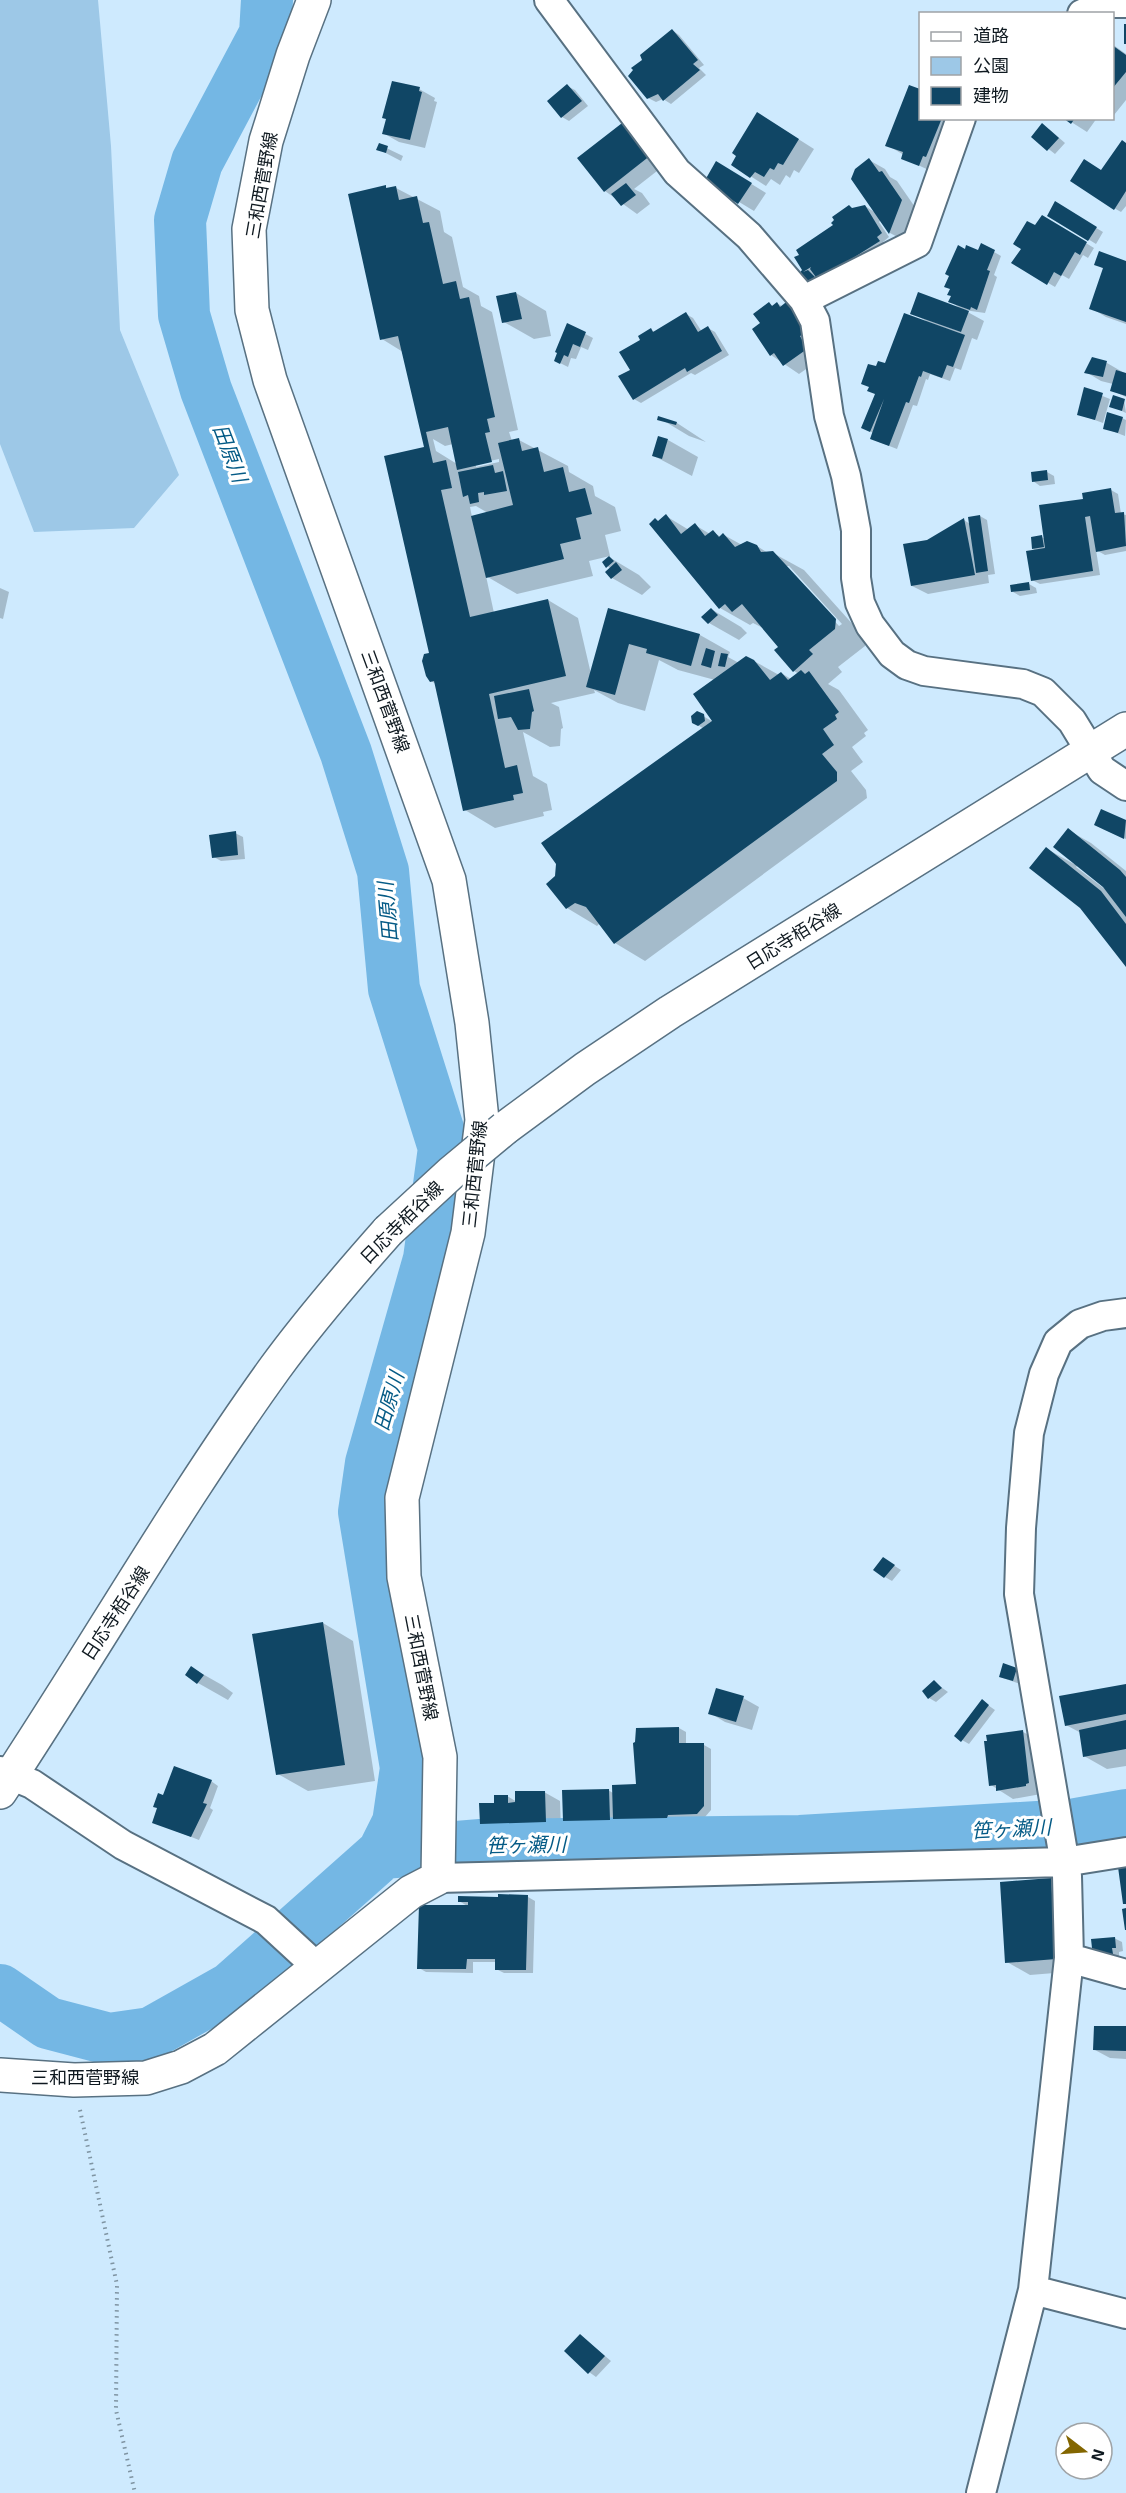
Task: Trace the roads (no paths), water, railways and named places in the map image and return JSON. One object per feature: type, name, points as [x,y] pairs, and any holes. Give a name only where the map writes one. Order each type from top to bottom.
[{"type":"main road","name":"三和西菅野線","points":[[0,2074],[74,2080],[146,2078],[181,2067],[215,2049],[311,1961],[438,1873],[440,1757],[404,1577],[402,1498],[468,1233],[482,1120],[472,1023],[449,880],[270,380],[252,310],[249,229],[266,141],[293,55],[314,0]]},
{"type":"main road","name":"日応寺栢谷線","points":[[4,1779],[218,1451],[276,1368],[332,1294],[388,1231],[452,1172],[505,1128],[585,1069],[670,1012],[1126,729]]},
{"type":"street","points":[[549,0],[677,172],[749,236],[804,300],[815,321],[829,416],[846,476],[856,530],[856,578],[860,603],[870,625],[892,654],[907,665],[924,671],[1023,684],[1043,692],[1072,721],[1102,770],[1126,786]]},
{"type":"street","points":[[1087,12],[1107,3],[1126,3]]},
{"type":"street","points":[[804,300],[917,243],[960,120]]},
{"type":"street","points":[[981,2493],[1033,2290],[1070,1958],[1067,1876],[1019,1594],[1021,1528],[1029,1433],[1044,1374],[1058,1342],[1080,1324],[1102,1316],[1126,1313]]},
{"type":"street","points":[[4,1779],[32,1784],[123,1845],[266,1920],[311,1961]]},
{"type":"street","points":[[438,1873],[1063,1856],[1126,1852]]},
{"type":"street","points":[[1070,1958],[1126,1974]]},
{"type":"street","points":[[1033,2290],[1126,2314]]},
{"type":"waterway","name":"田原川","points":[[267,0],[265,34],[197,162],[180,220],[184,315],[206,390],[346,753],[383,871],[394,989],[444,1148],[429,1259],[371,1463],[364,1512],[406,1768],[398,1823],[383,1853]]},
{"type":"waterway","name":"笹ヶ瀬川","points":[[0,1990],[48,2023],[109,2039],[151,2033],[231,1988],[383,1853],[481,1845],[800,1841],[1070,1825],[1126,1815]]}]
